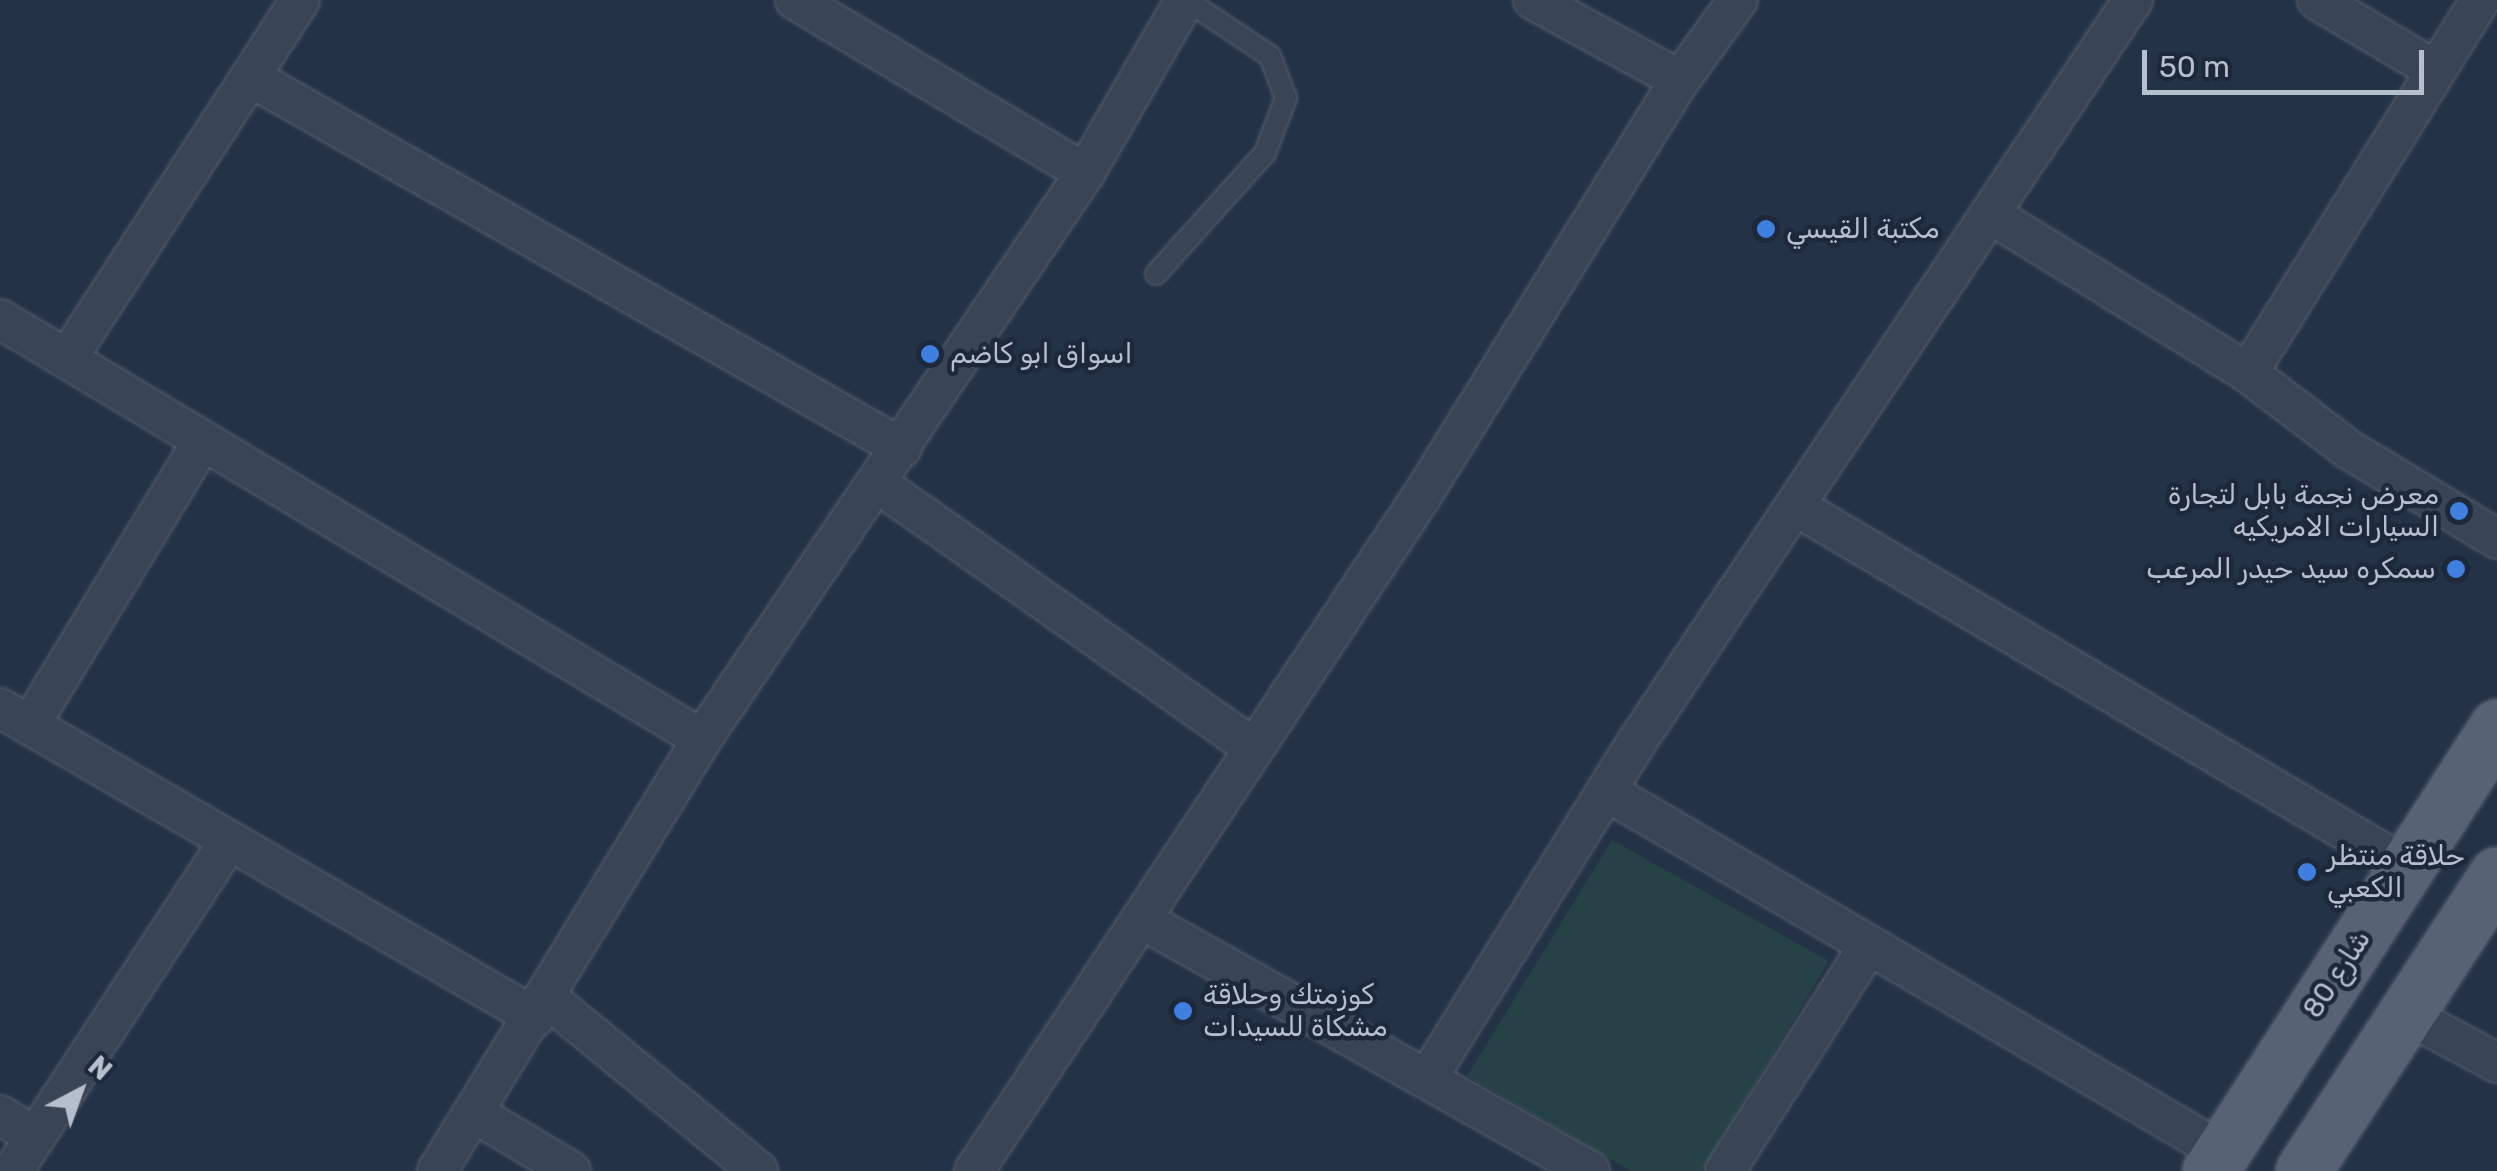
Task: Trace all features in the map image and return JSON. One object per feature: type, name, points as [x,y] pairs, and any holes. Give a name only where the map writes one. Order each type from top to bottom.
[{"type":"main road","name":"شارع 80","points":[[2216,1162],[2497,727]]},
{"type":"main road","points":[[2304,1171],[2497,875]]},
{"type":"main road","points":[[2400,878],[2400,904],[2426,926],[2460,932]]},
{"type":"main road","points":[[2292,1045],[2324,1055],[2337,1066],[2353,1095]]},
{"type":"street","points":[[66,359],[300,0]]},
{"type":"street","points":[[795,0],[1084,173]]},
{"type":"street","points":[[437,1171],[702,739],[878,484],[1084,173],[1186,0]]},
{"type":"street","points":[[1534,0],[1680,80]]},
{"type":"street","points":[[974,1171],[1423,494],[1680,80],[1738,0]]},
{"type":"street","points":[[1427,1078],[1606,791],[2133,0]]},
{"type":"street","points":[[2317,0],[2435,70]]},
{"type":"street","points":[[2248,374],[2480,0]]},
{"type":"street","points":[[250,77],[902,448]]},
{"type":"street","points":[[1990,214],[2248,374],[2348,450],[2497,539]]},
{"type":"street","points":[[0,319],[702,739]]},
{"type":"street","points":[[203,440],[15,717],[228,842],[541,1007],[758,1171]]},
{"type":"street","points":[[878,484],[1254,748]]},
{"type":"street","points":[[1795,506],[2400,878]]},
{"type":"street","points":[[1606,791],[1869,945],[2216,1162]]},
{"type":"street","points":[[13,1171],[228,842]]},
{"type":"street","points":[[1141,919],[1590,1171]]},
{"type":"street","points":[[1725,1171],[1869,945]]},
{"type":"street","points":[[2406,1014],[2497,1063]]},
{"type":"street","points":[[474,1112],[570,1171]]},
{"type":"street","points":[[0,1115],[36,1137]]},
{"type":"lane","points":[[1156,274],[1265,154],[1286,98],[1270,56],[1186,0]]},
{"type":"green space","points":[[1612,840],[1829,961],[1702,1171],[1631,1171],[1467,1076]]},
{"type":"place","name":"مكتبة القيسي","points":[[1766,229]]},
{"type":"place","name":"اسواق ابو كاضم","points":[[930,354]]},
{"type":"place","name":"معرض نجمة بابل لتجارة السيارات الامريكيه","points":[[2459,511]]},
{"type":"place","name":"سمكره سيد حيدر المرعب","points":[[2456,569]]},
{"type":"place","name":"حلاقة منتظر الكعبي","points":[[2307,872]]},
{"type":"place","name":"كوزمتك وحلاقة مشكاة للسيدات","points":[[1183,1011]]}]
